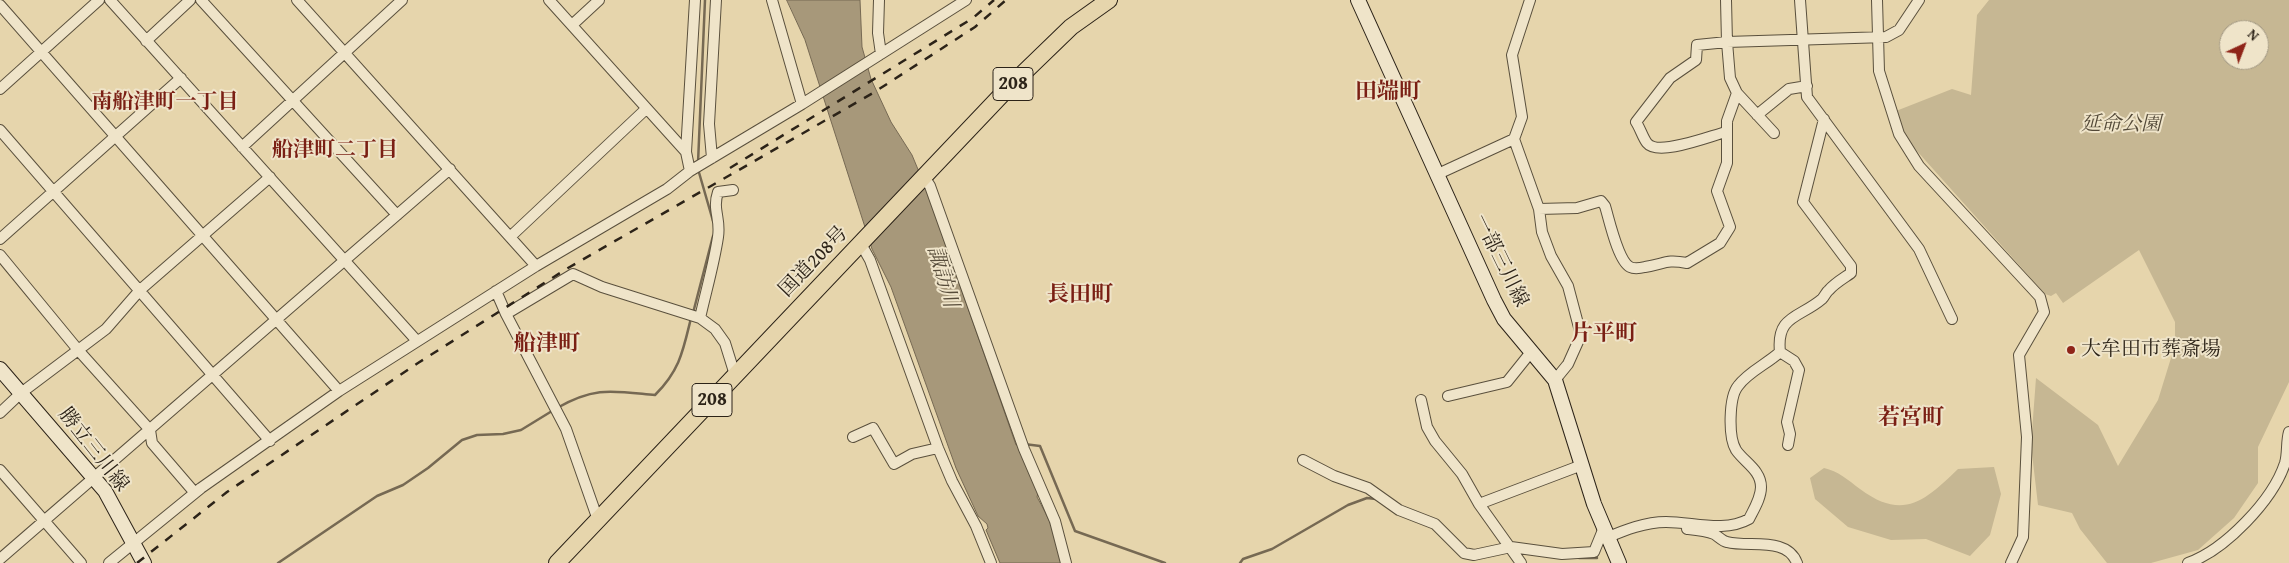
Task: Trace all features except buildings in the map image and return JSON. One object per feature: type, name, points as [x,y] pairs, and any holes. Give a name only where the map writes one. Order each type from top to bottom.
[{"type":"highway","name":"国道208号","points":[[557,563],[923,180],[1010,86],[1072,27],[1110,0]]},
{"type":"main road","name":"一部三川線","points":[[1358,0],[1494,300],[1504,319],[1555,380],[1605,534],[1618,563]]},
{"type":"main road","name":"勝立三川線","points":[[0,369],[105,491],[144,563]]},
{"type":"street","points":[[0,89],[99,0]]},
{"type":"street","points":[[110,0],[417,341]]},
{"type":"street","points":[[146,40],[190,0]]},
{"type":"street","points":[[201,0],[397,215]]},
{"type":"street","points":[[297,0],[536,266]]},
{"type":"street","points":[[242,147],[402,0]]},
{"type":"street","points":[[549,0],[686,152]]},
{"type":"street","points":[[572,26],[599,0]]},
{"type":"street","points":[[690,171],[686,152],[694,0]]},
{"type":"street","points":[[712,158],[709,124],[716,0]]},
{"type":"street","points":[[772,0],[802,104]]},
{"type":"street","points":[[879,0],[878,34],[881,54]]},
{"type":"street","points":[[109,563],[195,493],[339,391],[536,266],[620,218],[690,171],[802,104],[966,0]]},
{"type":"street","points":[[1530,0],[1512,55],[1522,117],[1514,139],[1539,209],[1542,232],[1551,256],[1568,286],[1581,335],[1568,364],[1555,380]]},
{"type":"street","points":[[1726,0],[1730,78],[1736,93],[1774,133]]},
{"type":"street","points":[[1800,0],[1807,96],[1919,249],[1952,320]]},
{"type":"street","points":[[1877,0],[1879,71],[1899,134],[1918,166],[2040,296],[2044,312],[2019,355],[2028,437],[2023,537],[2011,563]]},
{"type":"street","points":[[1726,132],[1666,148],[1655,148],[1646,143],[1636,122],[1670,78],[1696,60],[1698,45],[1727,42],[1886,38],[1899,30],[1919,0]]},
{"type":"street","points":[[0,5],[41,54],[277,318],[339,391]]},
{"type":"street","points":[[0,239],[182,78]]},
{"type":"street","points":[[1757,115],[1789,89],[1807,86]]},
{"type":"street","points":[[1539,209],[1578,208],[1601,201],[1606,206],[1616,242],[1627,266],[1632,268],[1645,267],[1670,260],[1687,263],[1720,243],[1730,226],[1717,191],[1727,163],[1726,132],[1729,110],[1736,93]]},
{"type":"street","points":[[510,237],[646,109]]},
{"type":"street","points":[[1788,445],[1790,434],[1787,422],[1799,370],[1794,361],[1780,352],[1778,341],[1782,327],[1792,317],[1822,299],[1829,290],[1851,273],[1851,266],[1803,202],[1824,119]]},
{"type":"street","points":[[0,130],[270,441]]},
{"type":"street","points":[[1438,174],[1514,139]]},
{"type":"street","points":[[0,559],[450,169]]},
{"type":"street","points":[[0,413],[21,394],[106,329],[140,290],[270,177]]},
{"type":"street","points":[[923,180],[930,186],[1024,449],[1056,521],[1066,563]]},
{"type":"street","points":[[700,318],[719,236],[719,218],[714,204],[718,192],[733,190]]},
{"type":"street","points":[[864,241],[938,448],[952,481],[976,526],[991,563]]},
{"type":"street","points":[[0,255],[79,351],[150,430],[152,443],[195,493]]},
{"type":"street","points":[[506,314],[573,274],[602,287],[700,318],[715,329],[724,343],[735,376]]},
{"type":"street","points":[[496,291],[566,429],[598,520]]},
{"type":"street","points":[[1448,396],[1507,382],[1531,352]]},
{"type":"street","points":[[1303,460],[1334,476],[1368,488],[1399,510],[1435,524],[1464,553],[1474,555],[1511,547],[1562,554],[1594,552],[1605,534],[1655,523],[1684,522],[1728,527],[1749,519],[1758,502],[1761,487],[1755,470],[1734,448],[1731,423],[1732,404],[1736,388],[1744,379],[1770,362],[1780,352]]},
{"type":"street","points":[[1421,400],[1427,427],[1462,474],[1479,504],[1521,563]]},
{"type":"street","points":[[853,437],[873,428],[894,464],[912,454],[938,448]]},
{"type":"street","points":[[2188,563],[2214,550],[2261,505],[2287,463],[2289,432]]},
{"type":"street","points":[[1479,504],[1582,465]]},
{"type":"street","points":[[0,470],[81,563]]},
{"type":"street","points":[[1655,523],[1661,527],[1684,528],[1714,534],[1725,542],[1773,545],[1787,550],[1794,556],[1797,563]]},
{"type":"green space","name":"延命公園","points":[[1989,0],[2289,0],[2289,382],[2258,447],[2258,483],[2234,518],[2198,550],[2151,563],[2107,563],[2080,529],[2072,513],[2038,505],[2031,445],[2036,378],[2098,425],[2118,466],[2158,400],[2175,345],[2175,322],[2139,250],[2063,303],[2056,293],[2051,296],[2045,294],[1908,141],[1896,111],[1952,89],[1971,95],[1977,15]]},
{"type":"green space","points":[[1994,467],[2001,494],[1990,535],[1970,556],[1926,539],[1891,540],[1848,527],[1815,499],[1810,478],[1824,468],[1829,469],[1843,476],[1875,499],[1889,504],[1901,505],[1913,503],[1924,498],[1958,469]]},
{"type":"water","name":"諏訪川","points":[[787,0],[860,0],[862,47],[871,79],[891,122],[912,155],[927,191],[1016,445],[1020,446],[1019,449],[1039,489],[1037,497],[1056,537],[1061,563],[1000,563],[986,530],[988,528],[987,524],[978,516],[956,468],[891,287],[872,249],[805,40]]},
{"type":"waterway","points":[[698,163],[705,0]]},
{"type":"waterway","points":[[698,169],[713,221]]},
{"type":"waterway","points":[[693,313],[713,236]]},
{"type":"waterway","points":[[557,408],[582,396],[594,393],[616,392],[655,395],[670,377],[679,360],[691,318]]},
{"type":"waterway","points":[[278,563],[377,496],[403,485],[428,468],[462,440],[477,435],[503,434],[521,430],[552,411]]},
{"type":"waterway","points":[[1024,444],[1040,446],[1075,531],[1165,563]]},
{"type":"waterway","points":[[1240,563],[1243,559],[1272,549],[1348,505],[1367,498],[1376,499]]},
{"type":"waterway","points":[[1579,558],[1597,558]]},
{"type":"railway","points":[[730,168],[973,18],[994,0]]},
{"type":"railway","points":[[137,563],[227,492],[418,363],[568,268],[873,93],[975,27],[1006,0]]},
{"type":"place","name":"大牟田市葬斎場","points":[[2071,350]]},
{"type":"district","name":"田端町","points":[[1388,92]]},
{"type":"district","name":"南船津町一丁目","points":[[165,103]]},
{"type":"district","name":"船津町二丁目","points":[[335,151]]},
{"type":"district","name":"長田町","points":[[1080,295]]},
{"type":"district","name":"片平町","points":[[1604,334]]},
{"type":"district","name":"船津町","points":[[547,344]]},
{"type":"district","name":"若宮町","points":[[1911,418]]}]
